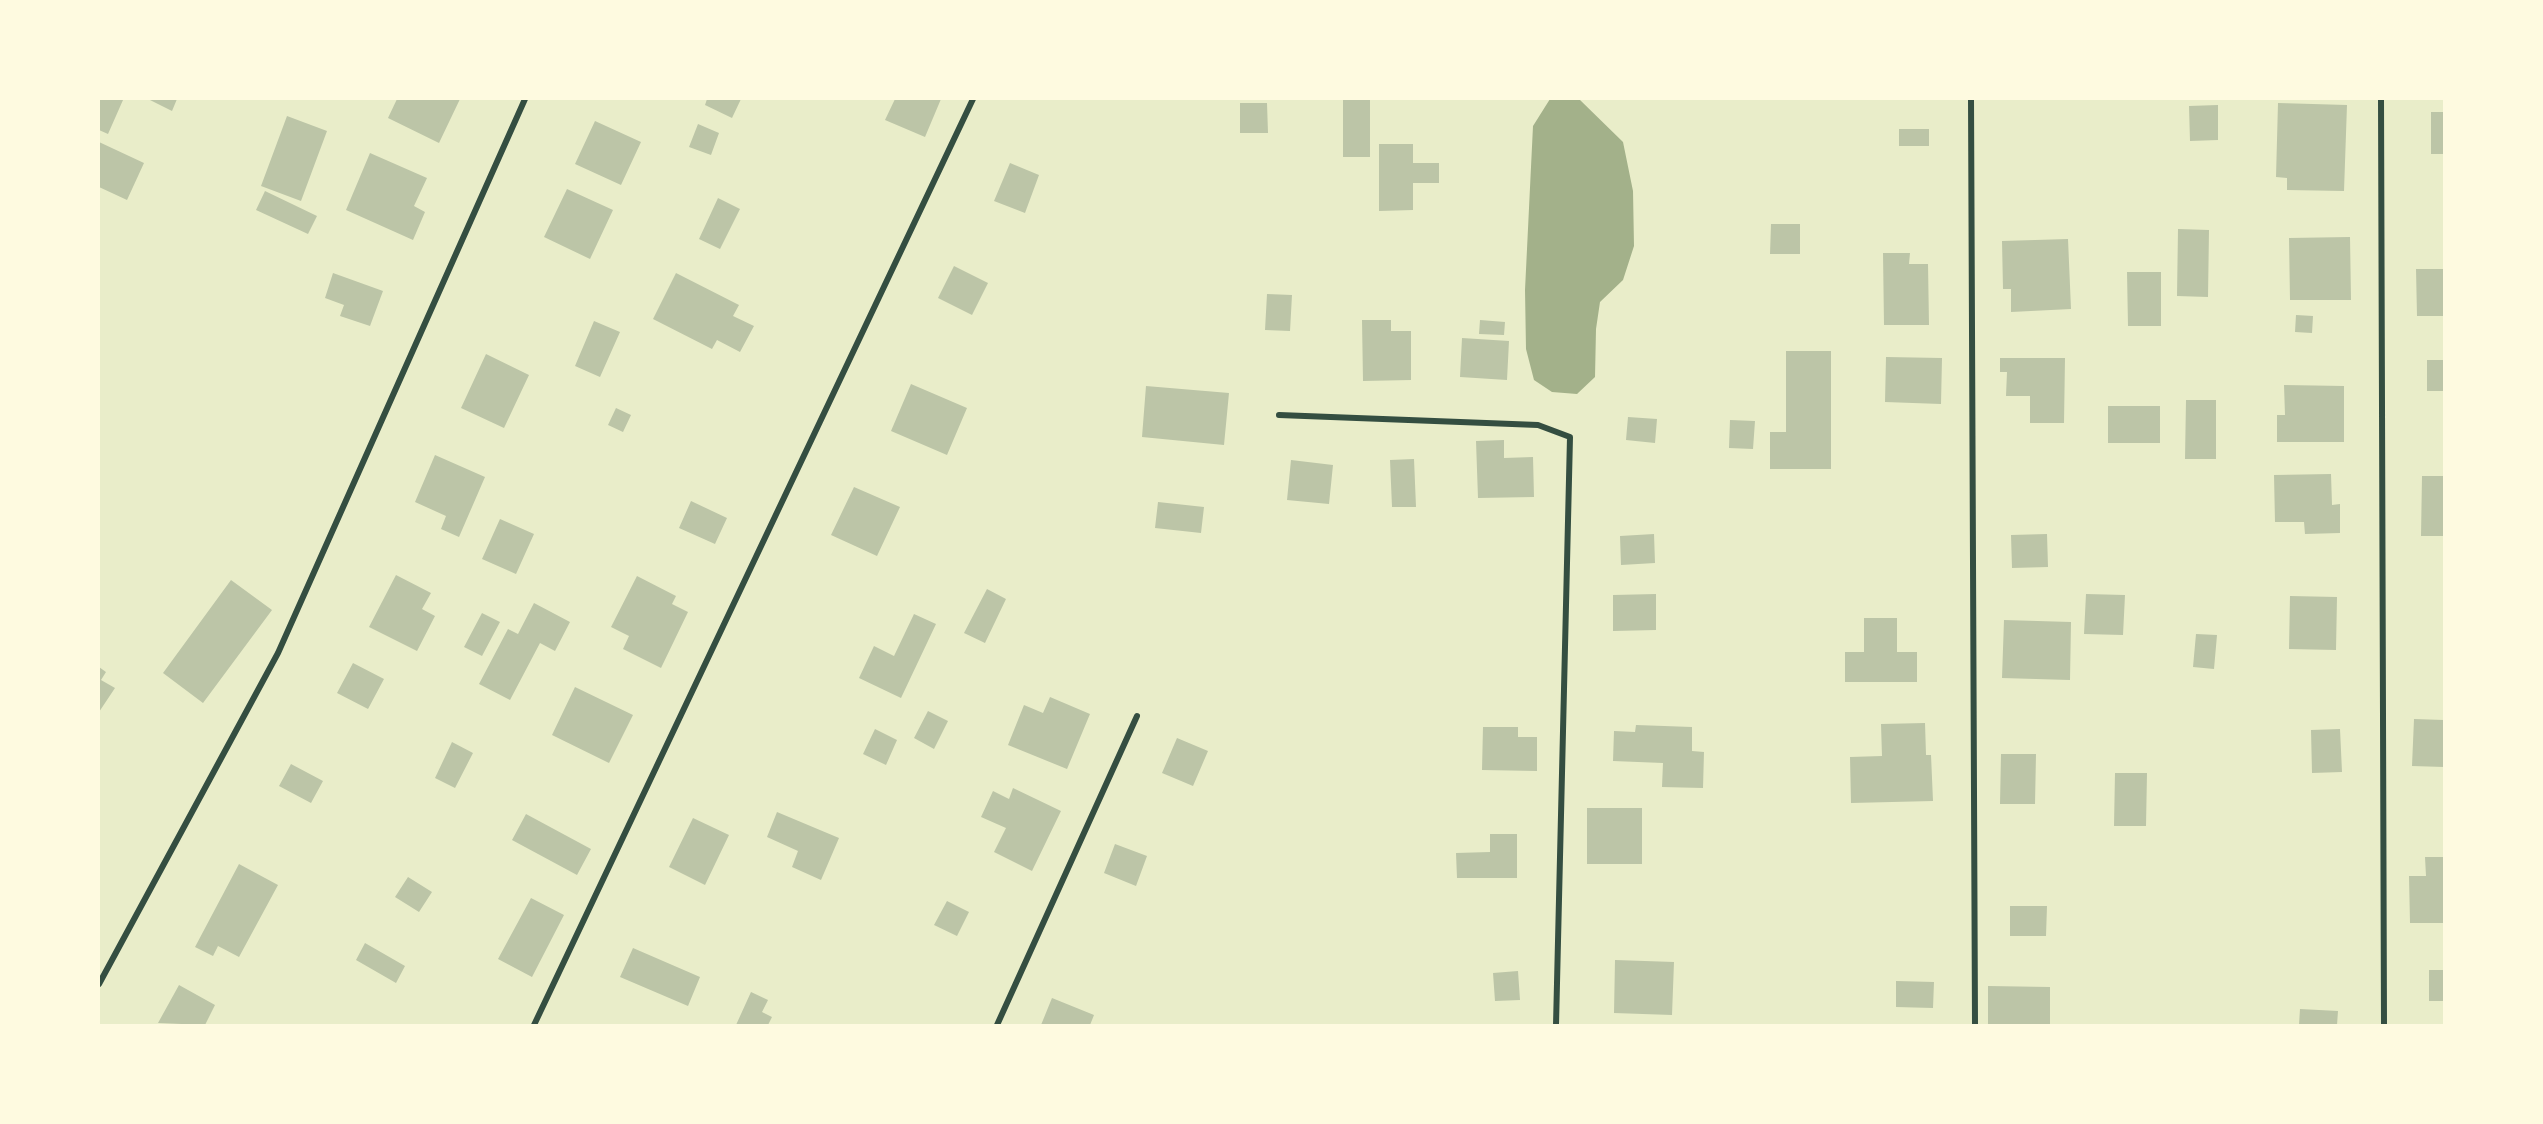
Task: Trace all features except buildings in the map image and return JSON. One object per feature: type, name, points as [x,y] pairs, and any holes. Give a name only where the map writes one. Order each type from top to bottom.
[{"type":"street","points":[[99,984],[278,653],[525,99]]},
{"type":"street","points":[[534,1025],[973,99]]},
{"type":"street","points":[[1971,99],[1975,1025]]},
{"type":"street","points":[[2381,99],[2384,1025]]},
{"type":"street","points":[[1279,415],[1538,425],[1570,437],[1556,1025]]},
{"type":"street","points":[[997,1025],[1137,716]]},
{"type":"shaded area","points":[[1550,99],[1579,99],[1623,142],[1633,191],[1634,246],[1623,280],[1600,302],[1596,329],[1595,377],[1577,394],[1552,392],[1534,380],[1526,349],[1525,290],[1533,126]]}]
